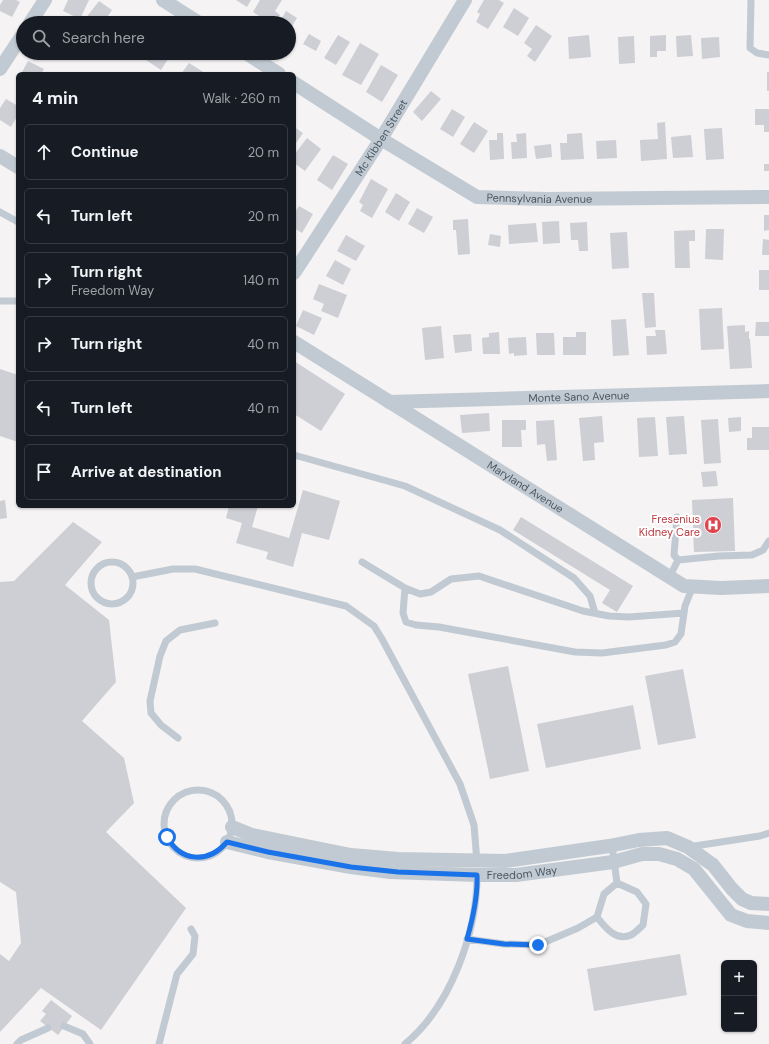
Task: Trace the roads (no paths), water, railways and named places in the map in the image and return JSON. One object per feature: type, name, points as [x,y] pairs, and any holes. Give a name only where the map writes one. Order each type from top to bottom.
[{"type":"street","points":[[35,16],[45,0]]},
{"type":"street","points":[[162,0],[188,16]]},
{"type":"street","name":"Mc Kibben Street","points":[[296,270],[381,139],[465,0]]},
{"type":"street","points":[[0,69],[16,45]]},
{"type":"street","points":[[257,60],[276,72]]},
{"type":"street","name":"Pennsylvania Avenue","points":[[296,84],[381,139],[478,197],[548,199],[769,197]]},
{"type":"street","points":[[0,156],[16,166]]},
{"type":"street","name":"Maryland Avenue","points":[[296,343],[684,586],[721,588],[769,586]]},
{"type":"street","name":"Monte Sano Avenue","points":[[389,402],[769,391]]},
{"type":"street","name":"Freedom Way","points":[[232,827],[252,835],[350,855],[398,859],[505,860],[612,846],[639,840],[667,838],[688,847],[713,865],[742,899],[751,903],[769,904]]},
{"type":"street","name":"Freedom Way","points":[[227,842],[268,852],[351,867],[398,872],[477,875],[516,875],[613,862],[642,854],[659,854],[677,859],[694,869],[731,915],[747,921],[769,923]]},
{"type":"lane","points":[[751,0],[750,48],[757,54],[769,55]]},
{"type":"lane","points":[[0,212],[16,221]]},
{"type":"lane","points":[[0,301],[16,301]]},
{"type":"lane","points":[[296,456],[405,486],[500,530],[574,578],[590,596],[595,613]]},
{"type":"lane","points":[[677,517],[674,555],[678,560]]},
{"type":"lane","points":[[678,560],[719,556],[752,555],[763,550],[769,541]]},
{"type":"lane","points":[[670,576],[678,560]]},
{"type":"lane","points":[[362,562],[405,588],[420,594],[431,592],[452,579],[479,576],[583,611],[609,616],[629,617],[684,612]]},
{"type":"lane","points":[[114,563],[123,566],[128,570],[132,577],[133,581],[130,594],[120,603],[112,604],[100,601],[92,588],[94,573],[98,568],[105,564],[114,563]]},
{"type":"lane","points":[[132,577],[173,569],[195,569],[346,606],[374,626],[386,646],[460,784],[474,825],[477,860],[477,884],[473,918],[467,939],[446,994],[433,1014],[405,1044]]},
{"type":"lane","points":[[405,588],[403,613],[406,622],[416,625],[439,627],[575,652],[602,653],[666,645],[675,642],[681,634],[685,606],[693,586]]},
{"type":"lane","points":[[178,738],[161,725],[151,713],[150,701],[160,656],[166,641],[180,630],[215,623]]},
{"type":"lane","points":[[204,790],[214,794],[223,800],[229,809],[232,827],[227,842],[221,848],[204,857],[187,856],[183,854],[171,845],[167,837],[164,826],[165,814],[169,805],[176,797],[189,791],[204,790]]},
{"type":"lane","points":[[688,847],[760,836],[769,833]]},
{"type":"lane","points":[[612,846],[617,883]]},
{"type":"lane","points":[[467,939],[504,944],[538,945],[578,928],[597,917],[604,894],[617,883]]},
{"type":"lane","points":[[597,917],[609,932],[621,937],[631,935],[644,924],[646,904],[637,892],[617,883]]},
{"type":"lane","points":[[159,1044],[177,974],[193,954],[195,936],[191,929]]},
{"type":"lane","points":[[64,1026],[83,1034],[90,1044]]},
{"type":"lane","points":[[17,1044],[21,1040],[48,1028]]},
{"type":"place","name":"Fresenius Kidney Care","points":[[713,525]]}]
